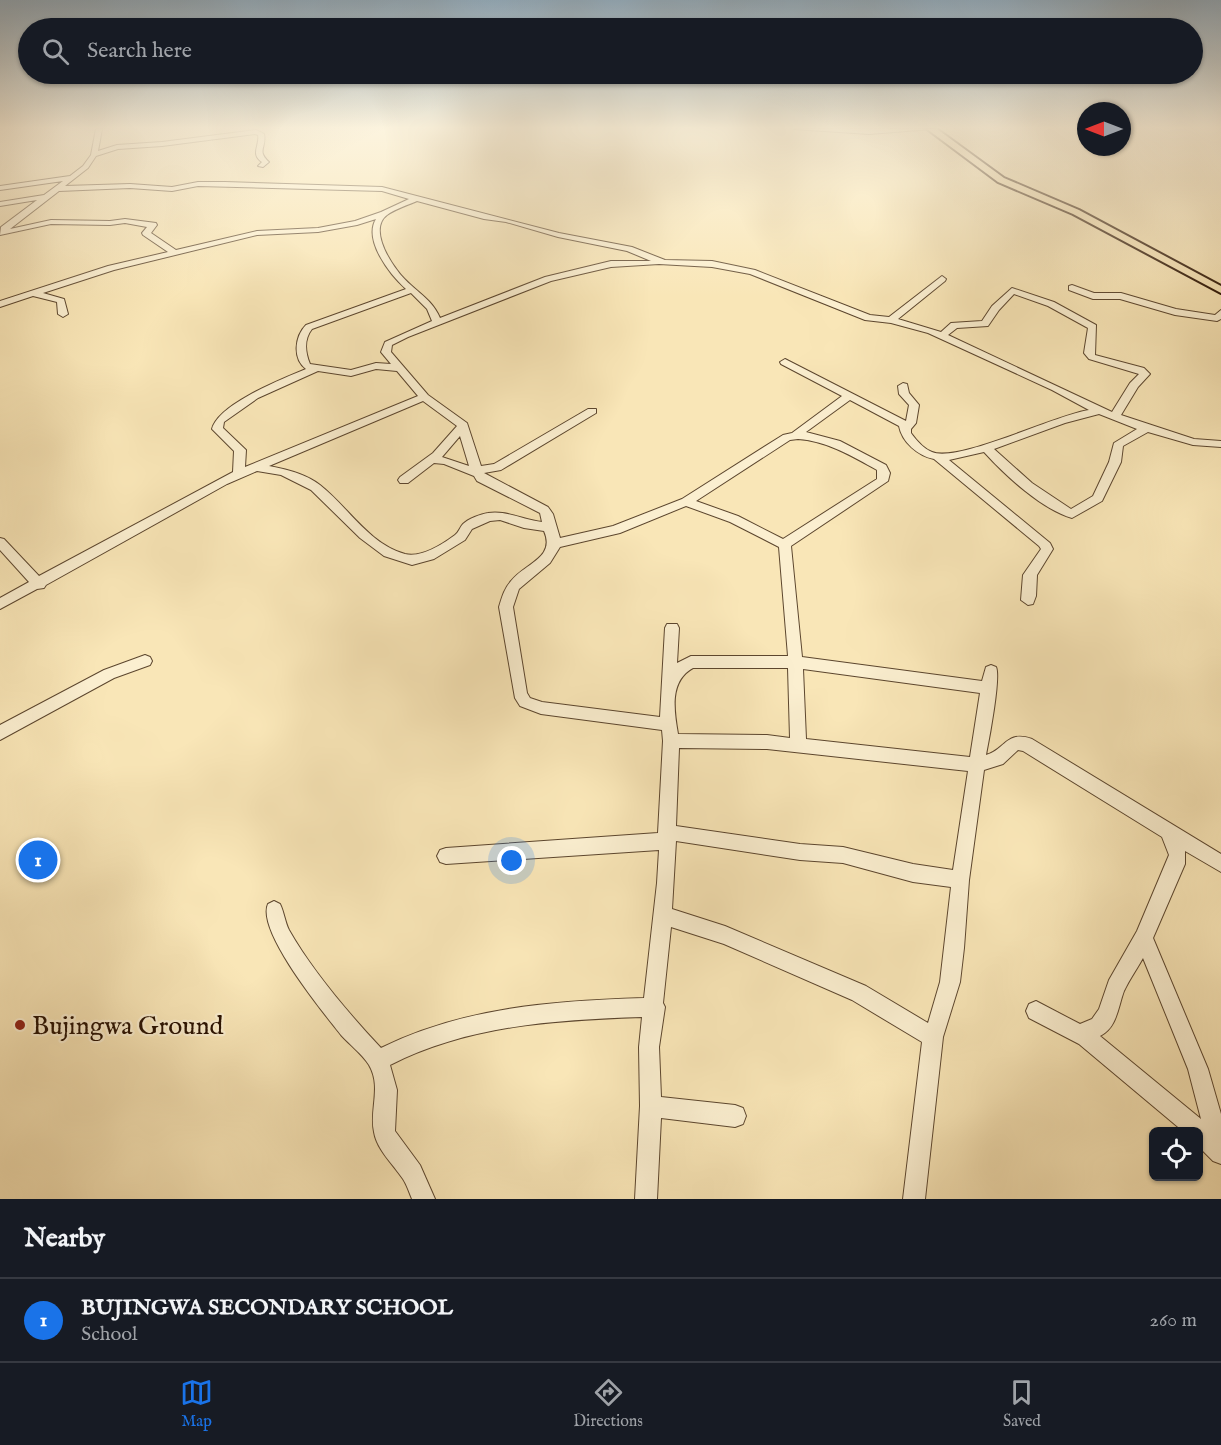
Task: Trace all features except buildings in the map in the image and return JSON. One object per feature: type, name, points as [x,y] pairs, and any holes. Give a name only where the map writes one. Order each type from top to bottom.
[{"type":"main road","points":[[1013,185],[1076,212],[1221,290]]},
{"type":"street","points":[[0,188],[22,185]]},
{"type":"street","points":[[0,232],[63,185]]},
{"type":"street","points":[[57,189],[130,186],[174,189],[193,185]]},
{"type":"street","points":[[271,185],[369,187],[386,190],[449,209],[629,249],[664,263]]},
{"type":"street","points":[[386,190],[390,195],[391,203],[375,230],[381,248],[394,273],[427,304],[437,323]]},
{"type":"street","points":[[0,204],[46,197]]},
{"type":"street","points":[[0,304],[111,267],[257,233],[318,230],[345,226],[384,214],[417,198]]},
{"type":"street","points":[[0,232],[51,222],[129,221],[153,225],[146,234],[175,253]]},
{"type":"street","points":[[477,473],[463,426],[424,397],[397,368],[386,352],[388,344],[405,335],[548,279],[611,264],[712,264],[752,272],[810,293],[857,315],[924,328],[1056,388],[1100,411],[1193,442],[1221,444]]},
{"type":"street","points":[[891,320],[942,279]]},
{"type":"street","points":[[1072,288],[1093,296],[1121,296],[1175,312],[1210,318],[1217,318],[1221,313]]},
{"type":"street","points":[[397,368],[376,366],[351,373],[307,366],[302,358],[303,334],[306,328],[413,289]]},
{"type":"street","points":[[942,336],[954,326],[985,324],[995,308],[1012,291],[1051,304],[1093,327],[1089,353],[1092,357],[1140,370],[1145,374],[1134,385],[1115,416]]},
{"type":"street","points":[[32,294],[58,299],[62,304],[63,314]]},
{"type":"street","points":[[785,362],[906,428]]},
{"type":"street","points":[[239,474],[240,450],[218,429],[219,421],[254,396],[316,368]]},
{"type":"street","points":[[903,386],[904,394],[914,405],[911,423],[906,428],[906,434],[928,454],[938,457],[1044,543],[1047,549],[1045,554],[1030,573],[1031,592],[1028,600]]},
{"type":"street","points":[[554,544],[616,530],[686,502],[787,437],[797,434],[848,396]]},
{"type":"street","points":[[0,604],[39,585],[223,481],[424,397]]},
{"type":"street","points":[[477,473],[497,466],[592,411]]},
{"type":"street","points":[[938,457],[986,447],[1080,413],[1100,411]]},
{"type":"street","points":[[404,480],[449,443],[463,426]]},
{"type":"street","points":[[986,447],[999,462],[1063,512],[1072,514],[1098,498],[1115,462],[1119,445],[1125,439],[1148,428]]},
{"type":"street","points":[[797,434],[810,435],[868,460],[882,468],[884,477],[831,516],[789,540],[786,544],[794,632],[798,745]]},
{"type":"street","points":[[431,459],[446,461],[477,473],[489,484],[544,510],[548,515],[554,544],[552,551],[514,584],[507,598],[506,607],[520,694],[525,702],[541,708],[670,733],[978,765],[997,759],[1015,743],[1026,744],[1221,864]]},
{"type":"street","points":[[258,468],[284,472],[308,483],[323,494],[364,535],[383,549],[412,560],[429,556],[461,537],[468,526],[488,517],[501,516],[524,524],[549,527]]},
{"type":"street","points":[[686,502],[734,519],[786,544]]},
{"type":"street","points":[[0,542],[39,585]]},
{"type":"street","points":[[646,1199],[651,1106],[649,1047],[655,1007],[666,883],[672,628]]},
{"type":"street","points":[[0,733],[109,674],[145,661]]},
{"type":"street","points":[[669,681],[678,668],[691,662],[794,662],[961,683],[990,680],[960,880],[956,948],[950,982],[933,1037],[914,1199]]},
{"type":"street","points":[[1080,1035],[1099,1026],[1107,1014],[1116,987],[1144,938],[1176,864],[1178,855],[1169,833]]},
{"type":"street","points":[[446,856],[666,837],[843,855],[913,873],[960,880]]},
{"type":"street","points":[[274,910],[279,931],[292,952],[349,1029],[378,1060],[387,1090],[384,1131],[387,1139],[412,1173],[424,1199]]},
{"type":"street","points":[[662,915],[725,935],[859,993],[933,1037]]},
{"type":"street","points":[[1144,938],[1198,1069],[1221,1153]]},
{"type":"street","points":[[378,1060],[426,1036],[505,1017],[567,1010],[655,1007]]},
{"type":"street","points":[[1036,1011],[1080,1035],[1178,1112],[1221,1153]]},
{"type":"street","points":[[651,1106],[735,1116]]},
{"type":"place","name":"BUJINGWA SECONDARY SCHOOL","points":[[38,860]]},
{"type":"place","name":"Bujingwa Ground","points":[[20,1025]]}]
